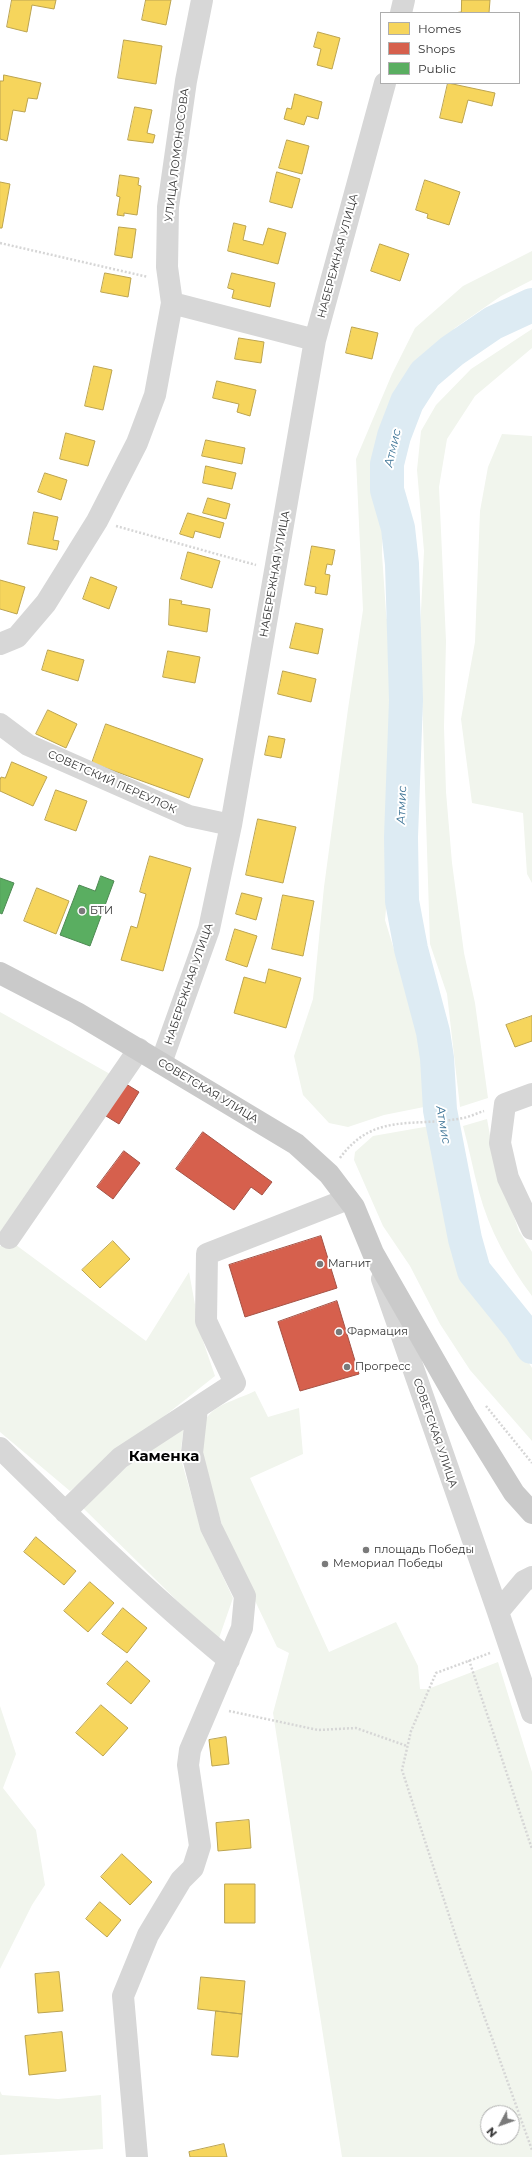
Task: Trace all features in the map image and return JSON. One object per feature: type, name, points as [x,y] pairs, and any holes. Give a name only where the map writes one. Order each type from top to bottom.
[{"type":"main road","name":"СОВЕТСКАЯ УЛИЦА","points":[[0,973],[77,1013],[296,1144],[330,1174],[354,1207],[372,1253],[474,1427],[514,1493],[532,1513]]},
{"type":"street","name":"УЛИЦА ЛОМОНОСОВА","points":[[0,644],[17,637],[46,603],[97,521],[137,443],[156,396],[172,303],[167,267],[168,207],[186,81],[202,0]]},
{"type":"street","points":[[401,12],[404,0]]},
{"type":"street","name":"НАБЕРЕЖНАЯ УЛИЦА","points":[[161,1063],[209,929],[231,825],[276,570],[314,340],[385,84]]},
{"type":"street","points":[[172,303],[314,340]]},
{"type":"street","name":"СОВЕТСКИЙ ПЕРЕУЛОК","points":[[0,724],[28,745],[189,816],[231,825]]},
{"type":"street","points":[[9,1238],[139,1049]]},
{"type":"street","points":[[532,1094],[505,1104],[500,1143],[508,1178],[532,1229]]},
{"type":"street","points":[[65,1512],[120,1458],[235,1382],[206,1321],[208,1254],[348,1199]]},
{"type":"street","name":"СОВЕТСКАЯ УЛИЦА","points":[[372,1253],[532,1713]]},
{"type":"street","points":[[137,2157],[124,1996],[148,1935],[181,1880],[193,1868],[200,1846],[188,1765],[190,1750],[242,1628],[245,1596],[209,1520],[192,1453],[197,1408]]},
{"type":"street","points":[[0,1448],[65,1512],[194,1631],[229,1660]]},
{"type":"street","points":[[498,1612],[524,1581],[532,1577]]},
{"type":"path","points":[[0,243],[169,282]]},
{"type":"path","points":[[97,521],[276,570]]},
{"type":"path","points":[[333,1156],[338,1161],[355,1141],[377,1127],[405,1122],[464,1118]]},
{"type":"path","points":[[484,1404],[532,1463]]},
{"type":"path","points":[[509,1646],[436,1673],[411,1732],[402,1770],[458,1943],[532,2150]]},
{"type":"path","points":[[469,1660],[532,1848]]},
{"type":"path","points":[[209,1707],[318,1730],[356,1728],[407,1746]]},
{"type":"shaded area","points":[[532,251],[532,280],[501,296],[455,328],[420,372],[402,401],[388,435],[374,479],[383,512],[382,554],[386,613],[395,674],[396,743],[390,864],[385,920],[430,1068],[434,1105],[384,1115],[348,1127],[329,1123],[303,1095],[294,1056],[313,999],[324,887],[363,610],[356,459],[392,374],[415,328],[463,286]]},
{"type":"shaded area","points":[[532,329],[532,348],[475,396],[447,439],[439,487],[446,641],[444,727],[446,792],[452,863],[464,953],[475,1003],[488,1098],[460,1107],[447,994],[430,944],[420,631],[424,551],[417,470],[421,431],[436,405],[471,369]]},
{"type":"shaded area","points":[[502,434],[532,436],[532,883],[527,874],[523,813],[472,803],[461,719],[475,642],[480,511],[488,467]]},
{"type":"shaded area","points":[[0,1012],[110,1074],[0,1232]]},
{"type":"shaded area","points":[[487,1119],[493,1152],[505,1191],[519,1231],[532,1252],[532,1296],[515,1272],[494,1233],[483,1206],[477,1184],[463,1126]]},
{"type":"shaded area","points":[[430,1126],[441,1165],[452,1240],[471,1286],[514,1339],[532,1368],[532,1441],[470,1370],[440,1324],[410,1266],[383,1226],[354,1160],[355,1152],[373,1136]]},
{"type":"shaded area","points":[[16,1245],[146,1341],[189,1272],[200,1332],[215,1376],[70,1491],[0,1432],[0,1246]]},
{"type":"shaded area","points":[[255,1391],[268,1417],[299,1408],[303,1454],[250,1478],[329,1652],[396,1622],[418,1666],[420,1689],[428,1689],[498,1662],[532,1772],[532,2157],[342,2157],[273,1713],[289,1653],[277,1647],[227,1542],[198,1444],[205,1421],[216,1408]]},
{"type":"shaded area","points":[[184,1426],[180,1456],[202,1532],[233,1598],[218,1641],[81,1506],[129,1465]]},
{"type":"shaded area","points":[[0,1706],[16,1754],[3,1788],[36,1830],[45,1885],[32,1905],[0,1969]]},
{"type":"shaded area","points":[[0,2091],[2,2095],[58,2099],[101,2095],[103,2149],[0,2155]]},
{"type":"building: Homes","points":[[12,0],[56,0],[54,9],[32,5],[27,32],[7,27]]},
{"type":"building: Homes","points":[[146,0],[171,0],[166,25],[142,20]]},
{"type":"building: Homes","points":[[462,0],[490,0],[489,12],[461,12]]},
{"type":"building: Homes","points":[[318,32],[340,38],[332,69],[317,65],[321,49],[314,47]]},
{"type":"building: Homes","points":[[124,40],[162,46],[156,84],[118,78]]},
{"type":"building: Homes","points":[[4,75],[41,83],[37,99],[28,98],[25,112],[13,110],[7,141],[0,139],[0,81],[3,81]]},
{"type":"building: Homes","points":[[448,84],[495,93],[492,106],[468,100],[462,123],[440,118]]},
{"type":"building: Homes","points":[[295,94],[322,102],[318,119],[307,116],[304,125],[284,119],[287,108],[291,109]]},
{"type":"building: Homes","points":[[135,107],[152,110],[147,133],[155,135],[153,143],[128,140]]},
{"type":"building: Homes","points":[[287,140],[309,146],[302,174],[279,168]]},
{"type":"building: Homes","points":[[277,172],[300,179],[292,208],[270,202]]},
{"type":"building: Homes","points":[[120,175],[139,178],[138,185],[141,186],[137,215],[124,213],[124,216],[117,215],[120,197],[117,196]]},
{"type":"building: Homes","points":[[425,180],[460,192],[449,225],[427,218],[428,214],[416,210]]},
{"type":"building: Homes","points":[[0,182],[10,184],[2,228],[0,228]]},
{"type":"building: Homes","points":[[234,223],[246,226],[243,240],[263,245],[268,228],[286,233],[278,264],[228,251]]},
{"type":"building: Homes","points":[[119,227],[136,229],[132,258],[115,255]]},
{"type":"building: Homes","points":[[380,244],[409,254],[400,281],[371,271]]},
{"type":"building: Homes","points":[[105,273],[131,278],[128,297],[101,292]]},
{"type":"building: Homes","points":[[232,273],[275,283],[270,307],[232,298],[234,290],[228,288]]},
{"type":"building: Homes","points":[[352,327],[378,333],[372,359],[346,353]]},
{"type":"building: Homes","points":[[239,338],[264,342],[261,363],[235,359]]},
{"type":"building: Homes","points":[[94,366],[112,370],[103,410],[85,406]]},
{"type":"building: Homes","points":[[217,381],[256,390],[250,416],[237,412],[239,404],[213,398]]},
{"type":"building: Homes","points":[[66,433],[95,441],[88,466],[60,459]]},
{"type":"building: Homes","points":[[206,440],[245,448],[242,464],[202,456]]},
{"type":"building: Homes","points":[[206,466],[236,473],[232,489],[203,483]]},
{"type":"building: Homes","points":[[45,473],[67,480],[61,500],[38,492]]},
{"type":"building: Homes","points":[[208,498],[230,504],[226,519],[203,513]]},
{"type":"building: Homes","points":[[34,512],[58,517],[53,540],[59,541],[57,550],[28,544]]},
{"type":"building: Homes","points":[[188,513],[224,523],[220,538],[195,531],[193,538],[180,534]]},
{"type":"building: Homes","points":[[312,546],[335,550],[332,565],[327,564],[325,574],[330,575],[327,595],[315,593],[316,587],[305,585]]},
{"type":"building: Homes","points":[[188,552],[220,561],[212,588],[181,579]]},
{"type":"building: Homes","points":[[91,577],[117,587],[109,609],[83,599]]},
{"type":"building: Homes","points":[[0,580],[25,587],[17,614],[0,609]]},
{"type":"building: Homes","points":[[170,599],[182,601],[181,604],[210,609],[207,632],[169,625]]},
{"type":"building: Homes","points":[[296,623],[323,629],[318,654],[290,648]]},
{"type":"building: Homes","points":[[48,650],[84,660],[78,681],[42,670]]},
{"type":"building: Homes","points":[[168,651],[200,657],[195,683],[163,677]]},
{"type":"building: Homes","points":[[283,671],[316,679],[311,702],[278,694]]},
{"type":"building: Homes","points":[[48,710],[77,724],[66,748],[36,734]]},
{"type":"building: Homes","points":[[106,724],[203,759],[189,798],[92,763]]},
{"type":"building: Homes","points":[[269,736],[285,739],[281,758],[265,755]]},
{"type":"building: Homes","points":[[12,762],[47,777],[33,806],[0,791],[1,777],[5,778]]},
{"type":"building: Homes","points":[[56,790],[87,801],[76,831],[45,820]]},
{"type":"building: Homes","points":[[258,819],[296,827],[283,883],[246,875]]},
{"type":"building: Homes","points":[[150,856],[191,868],[163,971],[121,960],[131,926],[137,928],[146,894],[140,892]]},
{"type":"building: Homes","points":[[37,888],[69,901],[56,934],[24,921]]},
{"type":"building: Homes","points":[[242,893],[262,898],[256,920],[236,914]]},
{"type":"building: Homes","points":[[283,895],[314,901],[303,956],[272,949]]},
{"type":"building: Homes","points":[[235,929],[257,936],[247,967],[226,960]]},
{"type":"building: Homes","points":[[269,969],[301,978],[286,1028],[234,1013],[244,977],[265,983]]},
{"type":"building: Homes","points":[[532,1016],[532,1041],[515,1047],[506,1025]]},
{"type":"building: Homes","points":[[113,1241],[130,1259],[100,1288],[82,1270]]},
{"type":"building: Homes","points":[[36,1537],[76,1571],[64,1585],[24,1552]]},
{"type":"building: Homes","points":[[90,1582],[114,1603],[88,1632],[64,1611]]},
{"type":"building: Homes","points":[[123,1608],[147,1628],[127,1653],[102,1634]]},
{"type":"building: Homes","points":[[127,1661],[150,1681],[131,1704],[107,1684]]},
{"type":"building: Homes","points":[[101,1705],[128,1728],[103,1756],[76,1733]]},
{"type":"building: Homes","points":[[226,1737],[229,1764],[212,1766],[209,1740]]},
{"type":"building: Homes","points":[[249,1820],[251,1848],[218,1851],[216,1823]]},
{"type":"building: Homes","points":[[122,1854],[152,1882],[130,1905],[101,1877]]},
{"type":"building: Homes","points":[[225,1884],[255,1884],[255,1923],[225,1923]]},
{"type":"building: Homes","points":[[100,1902],[121,1920],[107,1937],[86,1919]]},
{"type":"building: Homes","points":[[59,1972],[63,2011],[38,2013],[35,1974]]},
{"type":"building: Homes","points":[[201,1977],[245,1981],[242,2014],[198,2009]]},
{"type":"building: Homes","points":[[216,2011],[242,2014],[238,2057],[212,2055]]},
{"type":"building: Homes","points":[[62,2032],[66,2071],[29,2075],[25,2036]]},
{"type":"building: Homes","points":[[224,2144],[227,2157],[190,2157],[189,2152]]},
{"type":"building: Shops","points":[[126,1084],[139,1092],[119,1124],[106,1116]]},
{"type":"building: Shops","points":[[203,1132],[272,1182],[262,1195],[251,1187],[234,1210],[176,1169]]},
{"type":"building: Shops","points":[[124,1151],[140,1163],[113,1199],[97,1187]]},
{"type":"building: Shops","points":[[321,1236],[337,1288],[245,1317],[229,1265]]},
{"type":"building: Shops","points":[[337,1301],[359,1374],[300,1391],[278,1322]]},
{"type":"building: Public","points":[[101,876],[114,881],[90,946],[60,935],[79,885],[95,891]]},
{"type":"building: Public","points":[[0,878],[14,883],[2,914],[0,913]]},
{"type":"waterway","name":"Атмис","points":[[532,305],[493,323],[452,351],[425,374],[407,402],[394,436],[387,464],[387,490],[398,528],[402,564],[406,700],[401,837],[402,901],[411,949],[433,1032],[437,1058],[440,1110],[465,1239],[474,1271],[520,1328],[532,1347]]},
{"type":"place","name":"БТИ","points":[[82,911]]},
{"type":"place","name":"Магнит","points":[[320,1264]]},
{"type":"place","name":"Фармация","points":[[339,1332]]},
{"type":"place","name":"Прогресс","points":[[347,1367]]},
{"type":"place","name":"площадь Победы","points":[[366,1550]]},
{"type":"place","name":"Мемориал Победы","points":[[325,1564]]},
{"type":"district","name":"Каменка","points":[[164,1457]]}]
